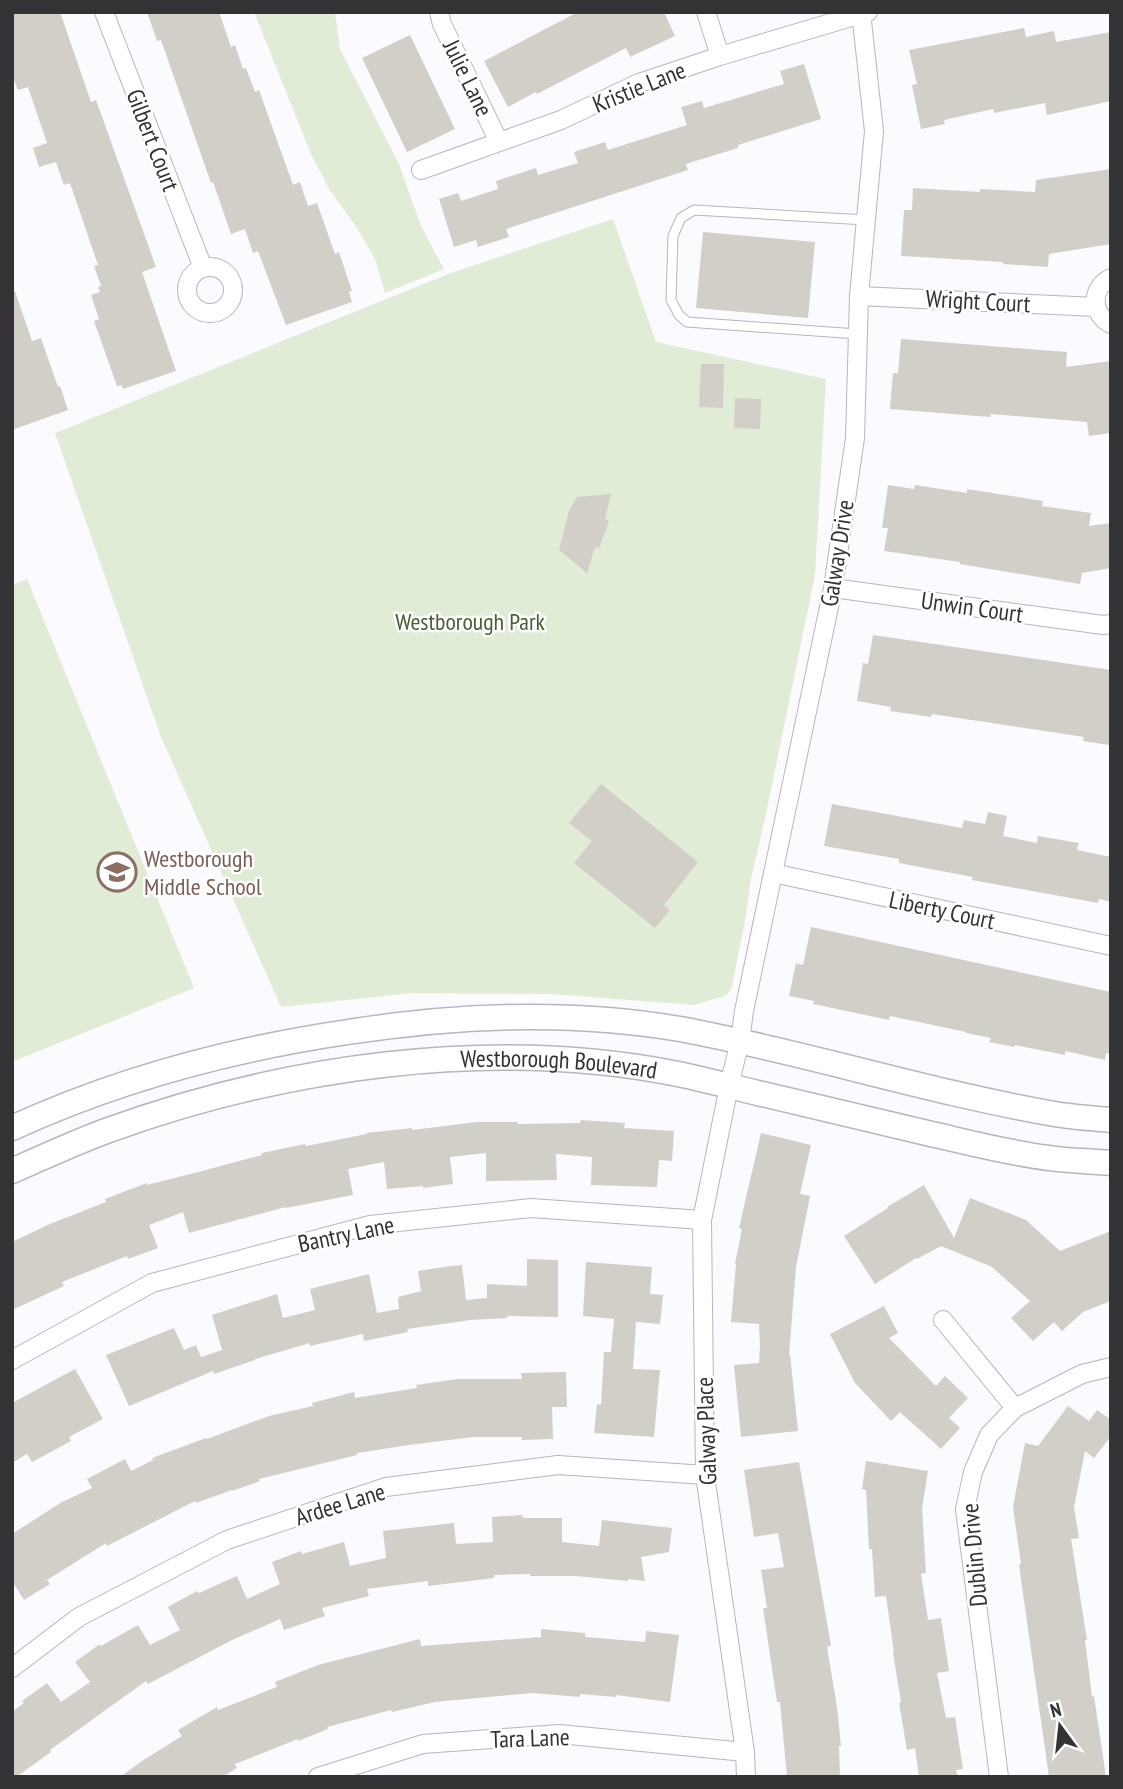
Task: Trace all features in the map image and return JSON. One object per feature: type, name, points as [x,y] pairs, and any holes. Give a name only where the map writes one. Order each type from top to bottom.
[{"type":"main road","name":"Westborough Boulevard","points":[[12,1128],[153,1074],[262,1046],[385,1026],[444,1020],[561,1017],[622,1021],[679,1029],[995,1102],[1052,1114],[1111,1120]]},
{"type":"main road","name":"Westborough Boulevard","points":[[12,1171],[104,1132],[204,1100],[273,1083],[328,1072],[444,1060],[559,1058],[618,1063],[676,1073],[981,1146],[1049,1158],[1111,1163]]},
{"type":"street","name":"Gilbert Court","points":[[104,12],[203,268]]},
{"type":"street","name":"Julie Lane","points":[[439,12],[442,24],[499,142]]},
{"type":"street","points":[[706,12],[720,56]]},
{"type":"street","name":"Kristie Lane","points":[[421,170],[561,120],[639,83],[863,13]]},
{"type":"street","name":"Galway Drive","points":[[729,1086],[833,588],[855,438],[859,296],[874,131],[863,13]]},
{"type":"street","points":[[1111,278],[1098,288],[1095,297],[1100,316],[1111,324]]},
{"type":"street","name":"Wright Court","points":[[859,296],[1096,307]]},
{"type":"street","name":"Unwin Court","points":[[833,588],[1111,624]]},
{"type":"street","name":"Liberty Court","points":[[773,873],[1111,946]]},
{"type":"street","name":"Galway Place","points":[[729,1086],[702,1220],[705,1475],[745,1752],[746,1777]]},
{"type":"street","name":"Bantry Lane","points":[[12,1360],[152,1283],[370,1225],[531,1208],[702,1220]]},
{"type":"street","points":[[943,1320],[1015,1408]]},
{"type":"street","name":"Dublin Drive","points":[[999,1777],[965,1510],[972,1472],[989,1435],[1015,1408],[1082,1374],[1111,1367]]},
{"type":"street","name":"Ardee Lane","points":[[12,1668],[79,1617],[227,1540],[386,1487],[558,1465],[705,1475]]},
{"type":"street","name":"Tara Lane","points":[[318,1777],[423,1744],[559,1734],[745,1752]]},
{"type":"lane","points":[[858,334],[687,322],[679,315],[671,300],[673,236],[681,218],[694,210],[866,220]]},
{"type":"green space","points":[[254,12],[335,12],[340,49],[399,164],[421,226],[444,269],[385,293],[375,259],[329,189],[311,154]]},
{"type":"green space","name":"Westborough Park","points":[[613,219],[656,342],[826,379],[815,575],[750,883],[731,990],[725,996],[694,1005],[551,994],[412,993],[281,1007],[161,737],[55,433],[448,274]]},
{"type":"green space","points":[[27,579],[194,988],[12,1062],[12,585]]},
{"type":"building","points":[[12,12],[60,12],[91,102],[96,100],[156,267],[142,272],[176,371],[123,389],[121,385],[117,386],[94,321],[99,319],[91,295],[100,292],[98,287],[101,286],[94,266],[98,265],[70,183],[64,185],[56,162],[39,167],[33,148],[47,143],[28,87],[18,90],[12,75]]},
{"type":"building","points":[[147,12],[219,12],[231,47],[235,45],[255,92],[259,90],[293,185],[300,182],[308,206],[317,203],[335,254],[339,252],[352,291],[349,292],[352,302],[286,325],[258,251],[253,253],[245,229],[231,234],[161,40],[157,41]]},
{"type":"building","points":[[578,12],[664,12],[675,36],[630,57],[626,48],[508,107],[484,61]]},
{"type":"building","points":[[1024,28],[1026,37],[1054,31],[1056,42],[1111,32],[1111,101],[1047,115],[1045,103],[994,113],[993,109],[944,120],[945,124],[921,129],[912,85],[917,84],[909,50]]},
{"type":"building","points":[[410,35],[455,129],[407,152],[362,58]]},
{"type":"building","points":[[804,64],[821,119],[686,164],[688,170],[506,229],[509,237],[478,247],[476,240],[454,247],[439,199],[458,193],[461,201],[498,189],[496,181],[536,168],[538,175],[578,163],[574,152],[605,142],[608,150],[687,125],[681,107],[702,101],[704,108],[784,84],[780,71]]},
{"type":"building","points":[[1111,169],[1111,244],[1049,254],[1048,267],[901,256],[904,210],[912,210],[913,188],[1035,192],[1036,180]]},
{"type":"building","points":[[703,232],[815,242],[808,318],[696,308]]},
{"type":"building","points":[[12,291],[15,291],[32,341],[41,338],[68,410],[12,430]]},
{"type":"building","points":[[901,339],[1067,352],[1066,367],[1111,361],[1111,433],[1089,436],[1087,422],[890,409],[893,373],[898,373]]},
{"type":"building","points":[[701,364],[724,364],[723,408],[699,407]]},
{"type":"building","points":[[735,398],[761,399],[760,429],[734,428]]},
{"type":"building","points":[[888,485],[914,489],[915,485],[967,493],[967,489],[1043,501],[1042,506],[1091,513],[1089,526],[1111,523],[1111,568],[1082,573],[1080,584],[884,551],[888,528],[882,528]]},
{"type":"building","points":[[611,494],[605,519],[609,521],[599,548],[595,547],[587,573],[559,550],[569,511],[577,497]]},
{"type":"building","points":[[873,635],[1111,670],[1109,745],[1083,741],[1084,737],[932,714],[931,717],[890,711],[891,707],[857,701],[863,663],[868,664]]},
{"type":"building","points":[[601,784],[698,862],[664,905],[670,910],[655,928],[574,863],[592,841],[569,823]]},
{"type":"building","points":[[832,804],[962,828],[964,820],[985,824],[988,812],[1007,816],[1003,836],[1037,843],[1038,836],[1079,843],[1077,850],[1111,857],[1111,902],[1099,899],[1098,903],[972,880],[973,877],[899,863],[899,859],[824,846]]},
{"type":"building","points":[[811,927],[1111,992],[1111,1054],[1106,1053],[1105,1060],[1065,1051],[1065,1055],[1015,1045],[1014,1047],[989,1042],[991,1038],[966,1032],[890,1016],[889,1020],[813,1004],[814,1001],[789,996],[796,963],[803,965]]},
{"type":"building","points":[[581,1120],[625,1123],[624,1128],[674,1131],[672,1161],[659,1160],[657,1187],[591,1185],[592,1157],[556,1154],[557,1180],[486,1181],[486,1153],[450,1157],[453,1184],[387,1189],[384,1162],[348,1169],[353,1195],[286,1207],[189,1233],[183,1212],[149,1225],[158,1248],[128,1259],[127,1256],[62,1282],[64,1286],[12,1310],[12,1242],[106,1202],[105,1199],[147,1183],[202,1171],[262,1153],[366,1133],[477,1122],[580,1123]]},
{"type":"building","points":[[761,1133],[811,1145],[800,1194],[810,1196],[796,1267],[789,1355],[798,1431],[741,1437],[734,1365],[759,1363],[759,1324],[731,1322],[735,1264],[742,1229],[739,1228]]},
{"type":"building","points":[[924,1185],[954,1238],[970,1198],[1026,1220],[1060,1251],[1111,1231],[1111,1301],[1083,1312],[1062,1331],[1054,1322],[1033,1341],[1011,1318],[1030,1301],[992,1267],[941,1246],[875,1284],[844,1236]]},
{"type":"building","points":[[527,1259],[558,1260],[558,1317],[507,1316],[407,1329],[408,1332],[364,1341],[363,1334],[310,1346],[310,1343],[214,1374],[213,1371],[129,1406],[106,1355],[174,1328],[184,1350],[196,1345],[201,1357],[222,1350],[212,1315],[277,1294],[283,1318],[315,1310],[310,1289],[369,1274],[377,1313],[399,1309],[398,1297],[421,1291],[418,1271],[451,1266],[462,1265],[466,1300],[487,1298],[487,1284],[527,1286]]},
{"type":"building","points":[[586,1262],[652,1267],[650,1294],[663,1295],[660,1324],[636,1322],[633,1369],[660,1370],[654,1437],[594,1433],[597,1404],[601,1405],[604,1352],[611,1352],[614,1319],[583,1316]]},
{"type":"building","points":[[884,1306],[898,1333],[889,1338],[936,1386],[945,1376],[968,1398],[949,1418],[960,1428],[941,1449],[900,1412],[891,1421],[855,1383],[830,1334]]},
{"type":"building","points":[[75,1369],[103,1419],[69,1437],[71,1441],[32,1462],[27,1454],[12,1463],[12,1403]]},
{"type":"building","points":[[566,1372],[567,1407],[552,1407],[553,1439],[473,1437],[357,1453],[259,1479],[260,1481],[232,1491],[196,1503],[195,1501],[107,1546],[106,1543],[47,1580],[50,1584],[24,1600],[12,1581],[12,1534],[62,1502],[92,1488],[87,1479],[125,1459],[131,1471],[153,1460],[152,1458],[206,1438],[269,1416],[313,1406],[312,1403],[354,1392],[355,1398],[457,1379],[522,1379],[521,1373]]},
{"type":"building","points":[[1068,1406],[1089,1421],[1097,1410],[1111,1420],[1111,1436],[1094,1458],[1085,1451],[1074,1507],[1079,1538],[1071,1539],[1087,1640],[1092,1697],[1094,1696],[1106,1777],[1049,1777],[1013,1507],[1025,1443],[1038,1446]]},
{"type":"building","points":[[866,1461],[928,1471],[922,1508],[926,1573],[921,1574],[928,1620],[941,1618],[949,1671],[937,1673],[946,1718],[955,1717],[963,1769],[956,1770],[958,1777],[919,1777],[915,1748],[907,1750],[886,1596],[875,1597],[866,1490],[862,1489]]},
{"type":"building","points":[[799,1462],[831,1646],[827,1647],[841,1746],[840,1777],[787,1777],[780,1702],[777,1702],[763,1608],[767,1608],[761,1570],[784,1567],[778,1533],[754,1537],[744,1470]]},
{"type":"building","points":[[522,1515],[523,1518],[562,1518],[562,1542],[599,1546],[602,1520],[672,1528],[669,1552],[641,1557],[645,1581],[530,1574],[494,1575],[494,1578],[428,1586],[428,1581],[367,1589],[369,1596],[322,1608],[325,1616],[284,1630],[280,1619],[232,1640],[148,1684],[146,1681],[50,1750],[51,1752],[16,1777],[12,1777],[12,1712],[24,1703],[22,1701],[47,1683],[61,1702],[90,1682],[75,1662],[100,1644],[101,1646],[138,1625],[150,1645],[180,1630],[168,1607],[197,1591],[199,1593],[237,1576],[247,1599],[280,1584],[272,1562],[301,1551],[302,1554],[344,1542],[350,1566],[386,1558],[383,1531],[454,1523],[456,1544],[493,1542],[492,1517]]},
{"type":"building","points":[[541,1629],[585,1633],[585,1637],[645,1642],[646,1631],[679,1635],[670,1702],[616,1695],[580,1694],[580,1697],[533,1693],[435,1702],[392,1712],[391,1710],[327,1727],[328,1729],[235,1764],[237,1768],[222,1777],[120,1777],[182,1736],[178,1730],[217,1707],[218,1710],[277,1687],[275,1682],[318,1665],[420,1639],[421,1646],[541,1637]]},
{"type":"place","name":"Westborough Middle School","points":[[117,872]]}]
